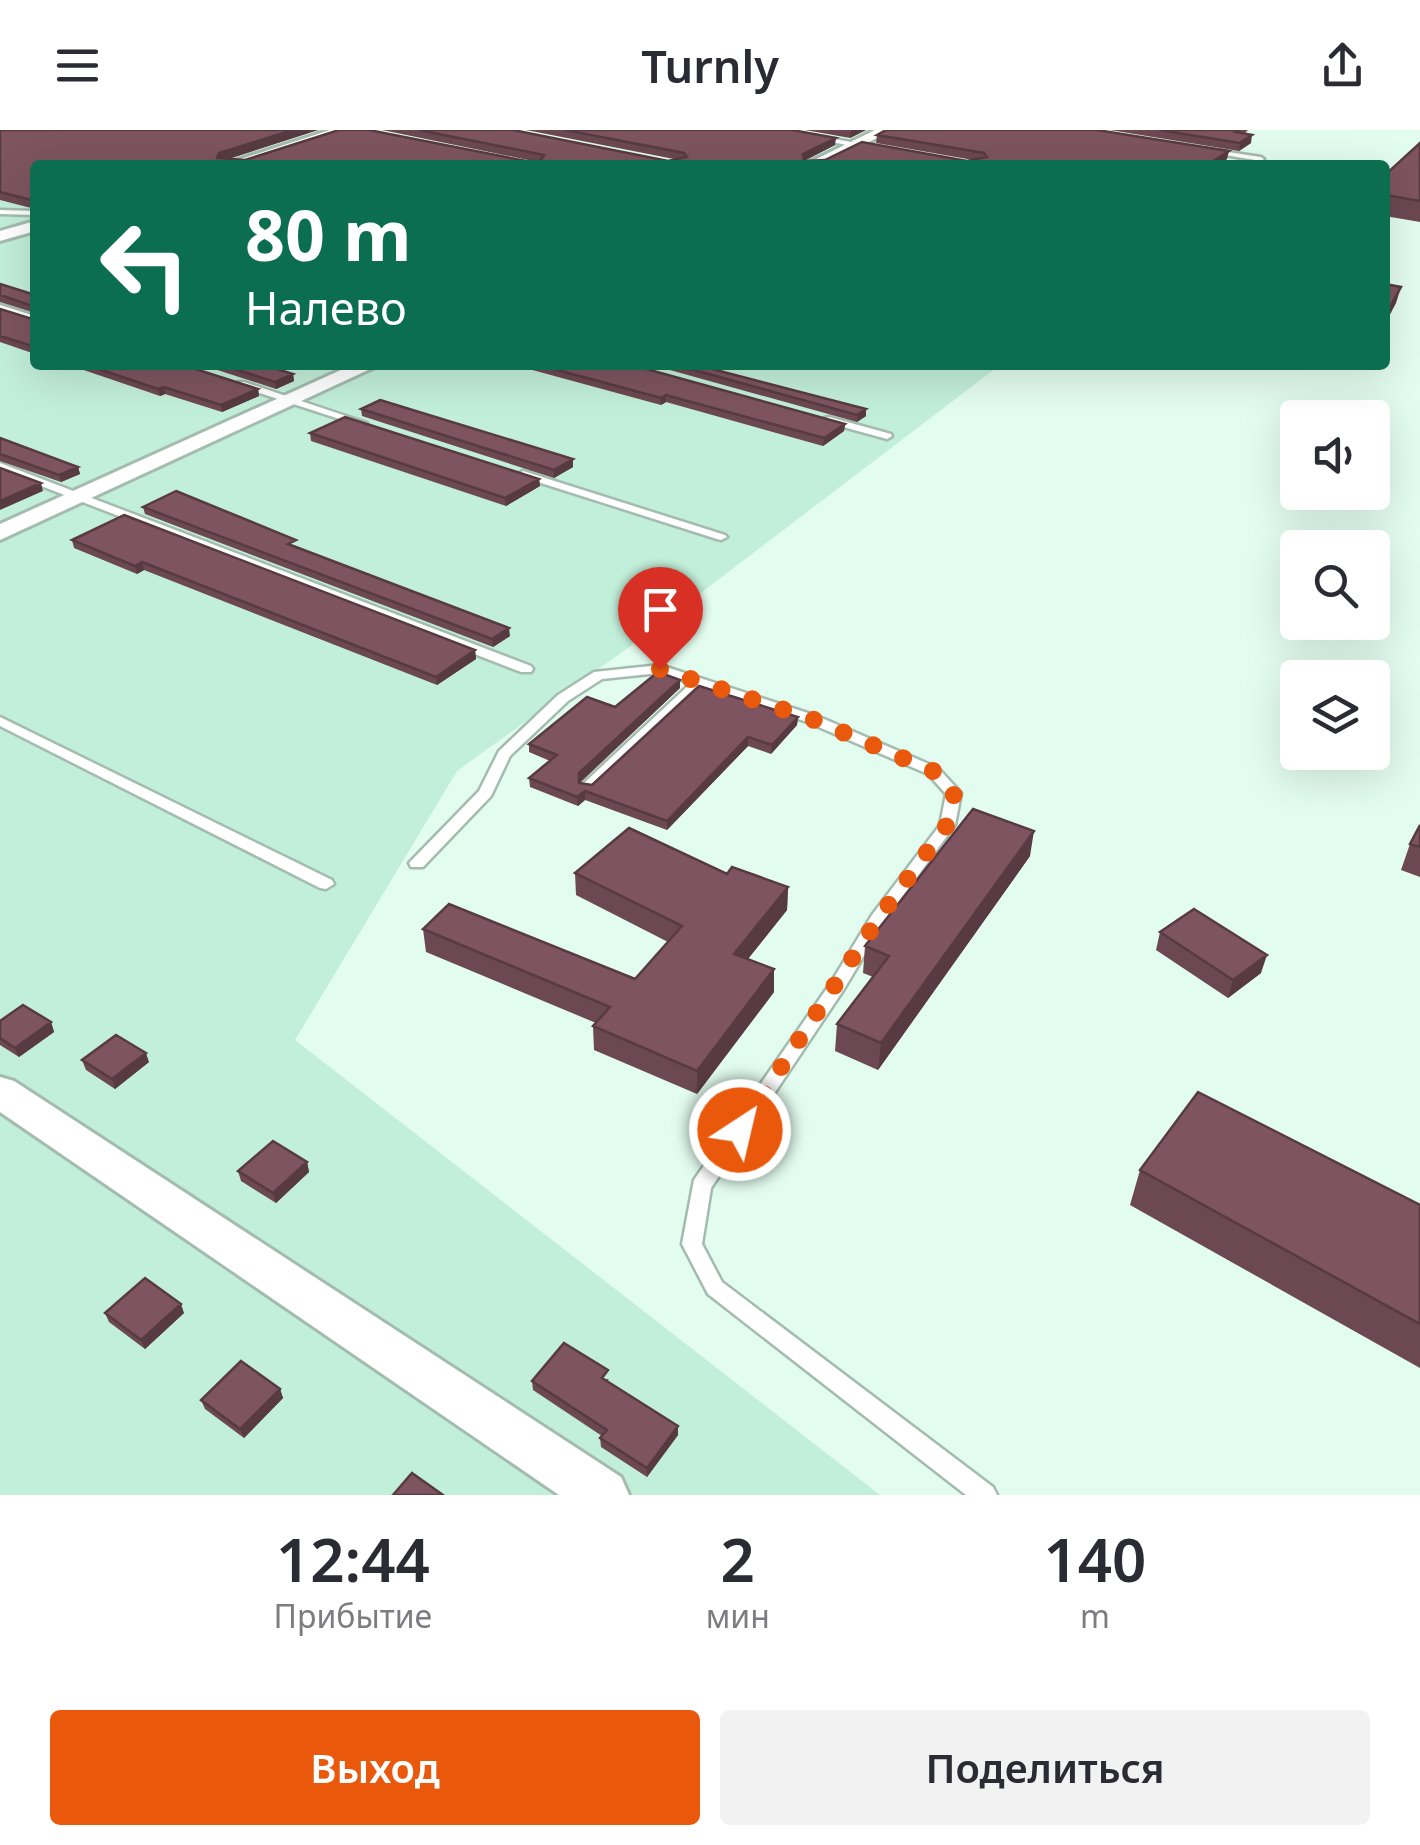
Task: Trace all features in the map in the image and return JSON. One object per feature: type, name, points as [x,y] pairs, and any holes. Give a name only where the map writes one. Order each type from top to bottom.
[{"type":"street","points":[[245,160],[345,130]]},
{"type":"street","points":[[821,160],[886,130]]},
{"type":"street","points":[[0,236],[30,227]]},
{"type":"street","points":[[0,533],[357,370]]},
{"type":"street","points":[[0,1092],[604,1495]]},
{"type":"lane","points":[[806,136],[872,147]]},
{"type":"lane","points":[[1205,150],[1261,160]]},
{"type":"lane","points":[[0,212],[30,213]]},
{"type":"lane","points":[[0,308],[30,317]]},
{"type":"lane","points":[[235,382],[384,430]]},
{"type":"lane","points":[[812,416],[887,436]]},
{"type":"lane","points":[[0,466],[526,669]]},
{"type":"lane","points":[[515,471],[721,537]]},
{"type":"lane","points":[[417,863],[486,794],[504,754],[562,698],[599,675],[660,669],[812,719],[933,771],[954,794],[947,825],[878,919],[702,1186],[692,1244],[715,1288],[986,1495]]},
{"type":"lane","points":[[588,788],[700,682]]},
{"type":"lane","points":[[0,720],[326,884]]},
{"type":"green space","points":[[0,158],[30,164],[30,370],[993,370],[643,637],[457,771],[295,1040],[880,1495],[0,1495]]},
{"type":"building","points":[[0,130],[293,130],[219,153],[217,158],[245,160],[30,160],[30,200],[0,192]]},
{"type":"building","points":[[339,130],[369,130],[521,160],[245,160]]},
{"type":"building","points":[[419,130],[513,130],[663,160],[541,160],[544,155]]},
{"type":"building","points":[[565,130],[792,130],[836,138],[803,154],[804,160],[673,160],[687,157],[684,153]]},
{"type":"building","points":[[886,130],[1097,130],[1229,151],[1215,160],[972,160],[987,157],[984,153],[877,135]]},
{"type":"building","points":[[1159,130],[1240,130],[1236,132],[1252,135],[1240,143]]},
{"type":"building","points":[[862,142],[961,160],[825,160]]},
{"type":"building","points":[[1420,143],[1420,201],[1390,196],[1390,170]]},
{"type":"building","points":[[0,284],[30,293],[30,305],[0,295]]},
{"type":"building","points":[[1390,285],[1401,287],[1390,307]]},
{"type":"building","points":[[0,309],[30,318],[30,345],[0,336]]},
{"type":"building","points":[[102,370],[199,370],[258,389],[221,405],[164,387],[158,389]]},
{"type":"building","points":[[238,370],[280,370],[293,374],[275,382]]},
{"type":"building","points":[[557,370],[650,370],[845,424],[824,438],[666,395],[661,398]]},
{"type":"building","points":[[694,370],[716,370],[866,409],[857,415]]},
{"type":"building","points":[[380,400],[573,459],[554,470],[361,409]]},
{"type":"building","points":[[345,417],[539,479],[505,498],[310,433]]},
{"type":"building","points":[[0,438],[78,467],[59,475],[0,454]]},
{"type":"building","points":[[0,468],[41,483],[0,501]]},
{"type":"building","points":[[176,491],[296,540],[288,544],[509,628],[492,639],[143,507]]},
{"type":"building","points":[[124,515],[475,650],[436,677],[142,562],[135,566],[72,540]]},
{"type":"building","points":[[658,672],[680,680],[579,773],[579,783],[592,785],[699,686],[798,717],[772,745],[748,737],[667,821],[585,791],[577,797],[529,778],[557,755],[529,744],[587,697],[615,707]]},
{"type":"building","points":[[973,809],[1034,831],[881,1043],[837,1024],[889,956],[865,946]]},
{"type":"building","points":[[1420,825],[1420,847],[1410,844]]},
{"type":"building","points":[[629,828],[727,874],[732,867],[788,887],[734,954],[774,969],[697,1071],[593,1026],[610,1007],[423,929],[449,904],[635,979],[682,926],[575,873]]},
{"type":"building","points":[[1194,909],[1267,955],[1233,980],[1160,932]]},
{"type":"building","points":[[23,1005],[51,1022],[15,1048],[0,1038],[0,1021]]},
{"type":"building","points":[[116,1035],[146,1053],[112,1079],[82,1060]]},
{"type":"building","points":[[1198,1092],[1420,1205],[1420,1324],[1140,1170]]},
{"type":"building","points":[[273,1141],[307,1162],[273,1193],[238,1171]]},
{"type":"building","points":[[145,1278],[181,1304],[141,1340],[105,1313]]},
{"type":"building","points":[[564,1343],[608,1370],[602,1378],[678,1426],[647,1468],[600,1438],[607,1430],[532,1381]]},
{"type":"building","points":[[241,1361],[280,1389],[240,1429],[201,1400]]},
{"type":"building","points":[[412,1473],[443,1495],[393,1495]]},
{"type":"route","points":[[660,669],[812,719],[933,771],[954,794],[947,825],[878,919],[740,1130]]}]
